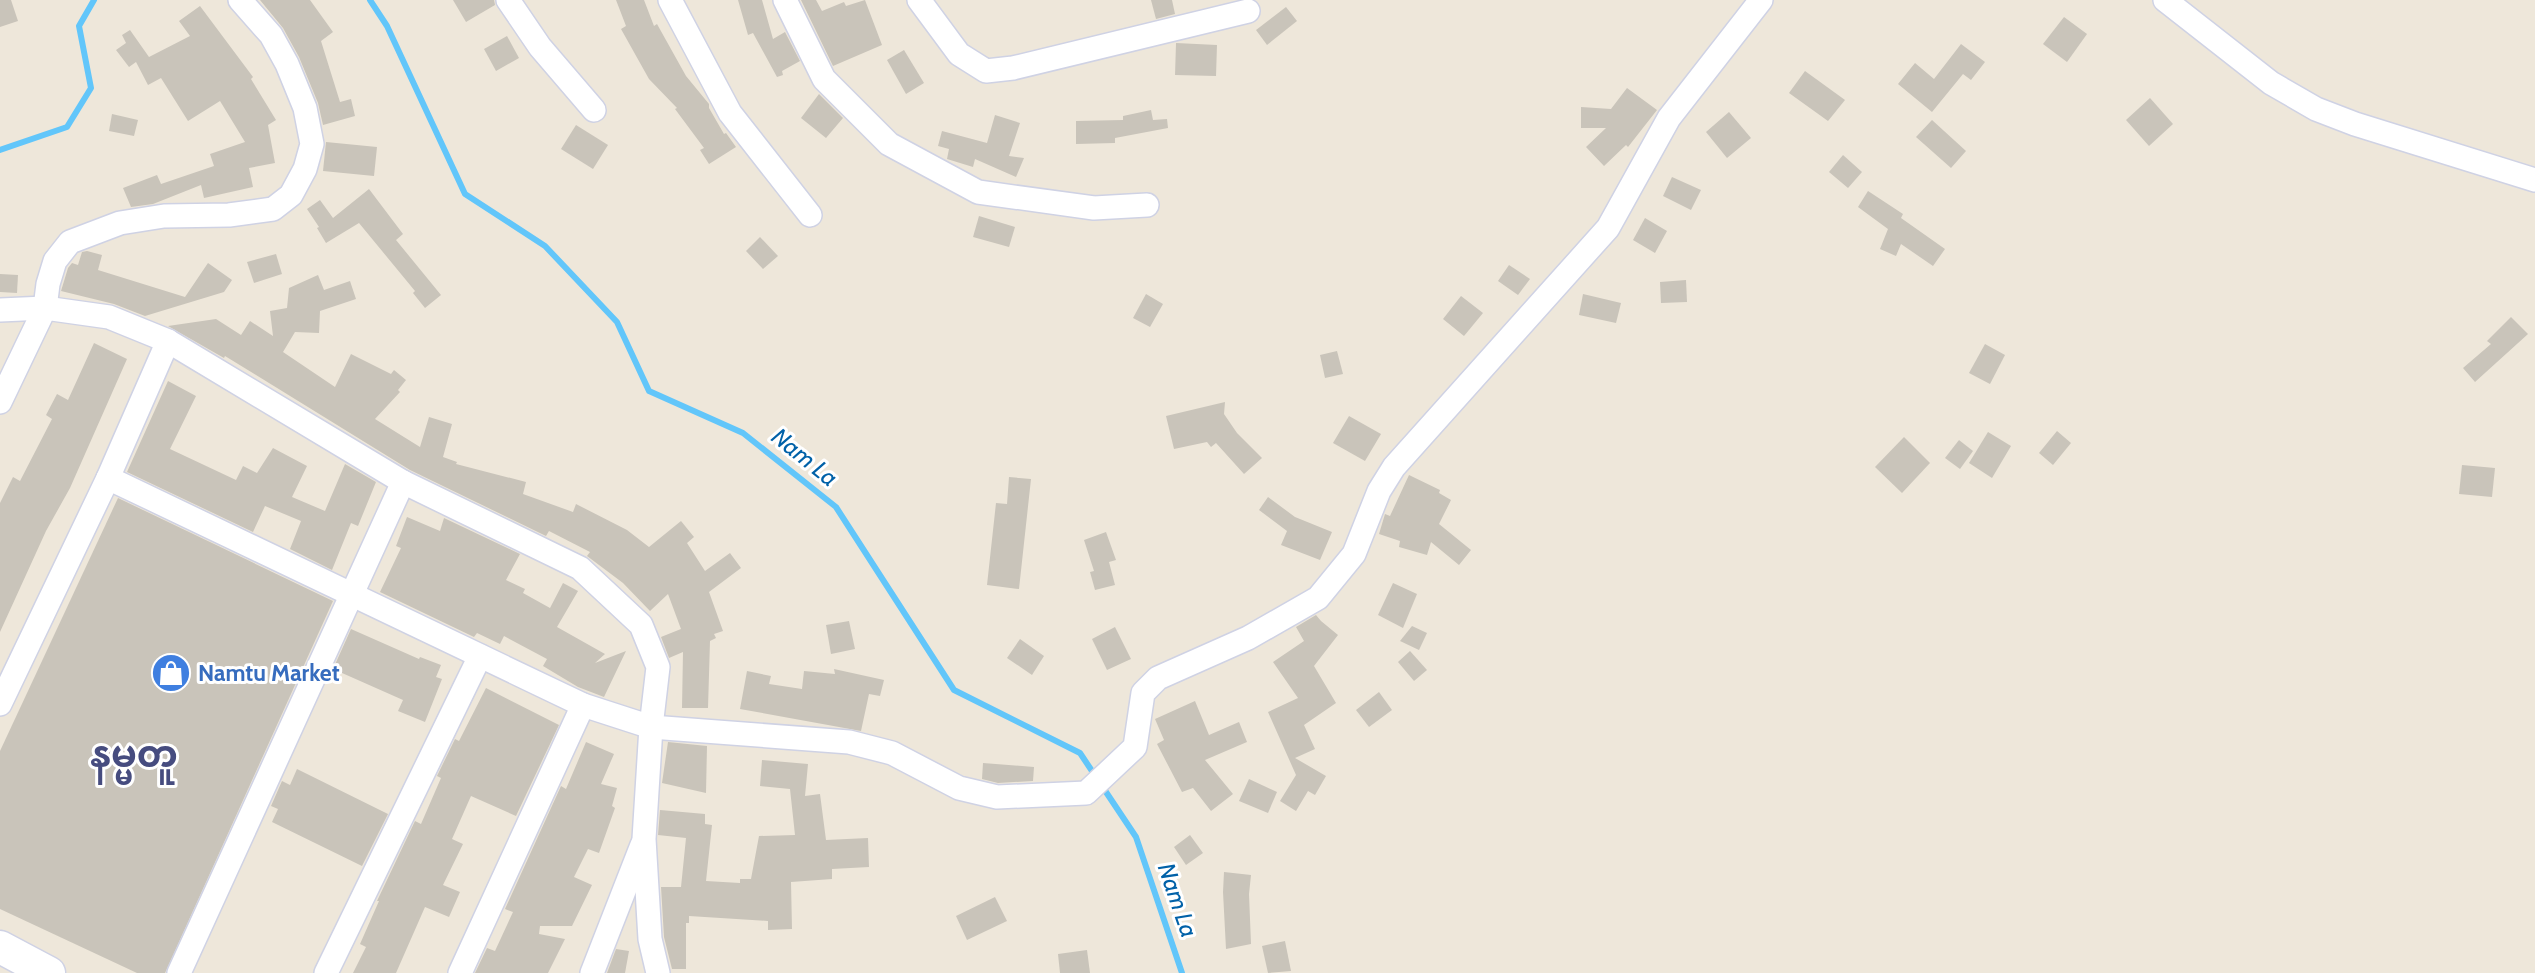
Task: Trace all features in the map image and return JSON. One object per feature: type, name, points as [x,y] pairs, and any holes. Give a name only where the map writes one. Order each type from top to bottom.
[{"type":"main road","points":[[0,947],[49,973]]},
{"type":"street","points":[[0,402],[44,308],[55,261],[70,242],[120,223],[164,216],[229,215],[273,209],[291,195],[305,169],[312,144],[305,108],[288,64],[271,35],[240,0]]},
{"type":"street","points":[[508,0],[540,47],[594,110]]},
{"type":"street","points":[[670,0],[730,113],[810,215]]},
{"type":"street","points":[[785,0],[824,79],[889,144],[978,192],[1094,208],[1147,205]]},
{"type":"street","points":[[919,0],[959,54],[986,71],[1013,68],[1248,11]]},
{"type":"street","points":[[108,478],[583,705],[651,727],[849,742],[892,753],[959,788],[997,797],[1086,793],[1135,747],[1143,693],[1158,678],[1248,638],[1318,598],[1354,554],[1379,491],[1394,467],[1608,228],[1669,118],[1761,0]]},
{"type":"street","points":[[2165,0],[2271,83],[2316,109],[2535,180]]},
{"type":"street","points":[[0,310],[44,308],[109,317],[168,341],[403,482],[580,568],[640,625],[658,667],[651,727],[645,839],[650,939],[658,973]]},
{"type":"street","points":[[0,704],[6,676],[108,478],[168,341]]},
{"type":"street","points":[[178,973],[403,482]]},
{"type":"street","points":[[326,973],[480,656]]},
{"type":"street","points":[[460,973],[583,705]]},
{"type":"street","points":[[592,973],[645,839]]},
{"type":"building","points":[[0,0],[11,0],[18,21],[0,27]]},
{"type":"building","points":[[260,0],[310,0],[333,32],[321,41],[340,102],[351,99],[355,116],[323,125],[318,103],[299,57],[283,28]]},
{"type":"building","points":[[453,0],[494,0],[495,5],[466,22]]},
{"type":"building","points":[[616,0],[644,0],[654,26],[657,24],[686,76],[709,104],[724,134],[726,133],[736,147],[709,164],[700,150],[704,148],[675,109],[677,108],[649,79],[621,29],[626,26]]},
{"type":"building","points":[[738,0],[762,0],[773,39],[785,32],[800,61],[782,71],[783,75],[777,77],[753,33],[748,35]]},
{"type":"building","points":[[801,0],[816,0],[822,11],[844,2],[846,6],[865,0],[882,45],[833,66]]},
{"type":"building","points":[[1151,0],[1172,0],[1175,14],[1156,19]]},
{"type":"building","points":[[200,6],[253,77],[251,79],[276,120],[268,125],[275,163],[249,168],[253,187],[204,198],[201,185],[153,204],[131,207],[123,188],[157,175],[161,184],[214,166],[210,154],[245,142],[220,101],[188,121],[161,78],[148,85],[136,62],[129,67],[116,50],[126,43],[122,35],[130,30],[149,57],[190,36],[179,21]]},
{"type":"building","points":[[1286,7],[1297,21],[1267,45],[1256,30]]},
{"type":"building","points":[[2064,17],[2087,34],[2067,62],[2043,44]]},
{"type":"building","points":[[507,36],[519,58],[496,71],[484,49]]},
{"type":"building","points":[[1176,43],[1217,45],[1216,76],[1175,75]]},
{"type":"building","points":[[1961,44],[1985,62],[1971,80],[1963,74],[1932,112],[1898,84],[1915,63],[1934,79]]},
{"type":"building","points":[[904,50],[924,83],[906,94],[887,60]]},
{"type":"building","points":[[1805,71],[1845,100],[1828,121],[1789,93]]},
{"type":"building","points":[[1627,88],[1657,110],[1628,147],[1626,145],[1604,166],[1586,147],[1606,128],[1581,128],[1581,107],[1611,109]]},
{"type":"building","points":[[819,94],[843,118],[826,138],[801,118]]},
{"type":"building","points":[[2150,98],[2173,124],[2149,146],[2126,120]]},
{"type":"building","points":[[1151,110],[1153,120],[1167,119],[1168,128],[1115,138],[1115,143],[1076,144],[1076,121],[1123,120],[1123,116]]},
{"type":"building","points":[[1729,112],[1751,138],[1727,158],[1706,132]]},
{"type":"building","points":[[112,114],[138,120],[134,136],[109,131]]},
{"type":"building","points":[[995,115],[1020,123],[1009,156],[1024,158],[1016,177],[975,159],[973,167],[947,159],[949,149],[938,146],[942,131],[987,143]]},
{"type":"building","points":[[1932,120],[1966,151],[1951,168],[1916,137]]},
{"type":"building","points":[[576,125],[608,145],[593,169],[561,149]]},
{"type":"building","points":[[326,142],[377,147],[374,176],[323,171]]},
{"type":"building","points":[[1843,155],[1862,172],[1848,188],[1829,172]]},
{"type":"building","points":[[1672,177],[1701,190],[1691,210],[1663,196]]},
{"type":"building","points":[[369,189],[403,234],[396,240],[441,295],[425,308],[413,293],[415,291],[359,223],[326,243],[307,209],[320,200],[333,218]]},
{"type":"building","points":[[1868,191],[1903,214],[1901,218],[1945,249],[1933,266],[1901,244],[1896,256],[1880,249],[1888,229],[1858,207]]},
{"type":"building","points":[[979,216],[1015,227],[1009,247],[973,237]]},
{"type":"building","points":[[1645,218],[1667,231],[1655,253],[1633,240]]},
{"type":"building","points":[[760,237],[778,256],[763,269],[746,251]]},
{"type":"building","points":[[82,252],[102,255],[98,270],[185,297],[208,263],[232,280],[224,292],[145,316],[114,304],[61,291],[68,268],[72,263],[78,265]]},
{"type":"building","points":[[276,254],[282,274],[254,283],[247,262]]},
{"type":"building","points":[[1509,265],[1530,279],[1518,295],[1498,281]]},
{"type":"building","points":[[0,274],[18,275],[17,293],[0,292]]},
{"type":"building","points":[[318,275],[324,290],[350,281],[356,299],[320,311],[319,333],[295,332],[283,352],[335,387],[351,354],[391,374],[394,370],[406,380],[398,390],[400,392],[375,419],[420,447],[429,417],[452,424],[443,457],[457,462],[456,464],[526,482],[523,494],[573,512],[576,504],[627,530],[649,547],[681,521],[694,537],[687,543],[705,571],[730,553],[741,568],[709,592],[723,631],[714,634],[716,638],[710,641],[708,708],[682,708],[683,652],[669,658],[661,637],[681,629],[668,594],[650,611],[623,583],[587,556],[590,552],[549,531],[546,536],[410,470],[225,356],[224,358],[168,326],[216,319],[241,335],[250,321],[273,336],[270,311],[287,308],[289,288]]},
{"type":"building","points":[[1686,280],[1687,302],[1661,303],[1660,282]]},
{"type":"building","points":[[1146,294],[1163,304],[1150,327],[1133,318]]},
{"type":"building","points":[[1583,294],[1621,303],[1616,323],[1579,315]]},
{"type":"building","points":[[1461,296],[1483,313],[1464,336],[1443,319]]},
{"type":"building","points":[[2511,317],[2528,334],[2475,382],[2463,368],[2491,344],[2487,341]]},
{"type":"building","points":[[94,343],[127,359],[70,488],[46,531],[0,632],[0,503],[13,477],[20,481],[52,419],[46,415],[57,394],[68,400]]},
{"type":"building","points":[[1985,344],[2005,355],[1990,384],[1969,373]]},
{"type":"building","points":[[1337,351],[1343,374],[1325,378],[1320,355]]},
{"type":"building","points":[[168,381],[196,396],[170,449],[236,480],[243,466],[257,473],[273,448],[307,466],[292,497],[325,511],[345,464],[376,482],[358,526],[351,523],[332,570],[290,549],[301,521],[265,506],[253,532],[127,472]]},
{"type":"building","points":[[1225,402],[1224,414],[1237,433],[1262,458],[1244,474],[1216,443],[1211,447],[1207,442],[1174,449],[1166,416]]},
{"type":"building","points":[[1349,416],[1381,434],[1365,461],[1333,443]]},
{"type":"building","points":[[2057,431],[2071,443],[2053,465],[2039,453]]},
{"type":"building","points":[[1988,432],[2011,446],[1992,478],[1969,463]]},
{"type":"building","points":[[1904,437],[1930,463],[1902,493],[1875,467]]},
{"type":"building","points":[[1959,440],[1973,451],[1960,469],[1945,458]]},
{"type":"building","points":[[2462,465],[2495,468],[2492,497],[2459,494]]},
{"type":"building","points":[[1409,475],[1440,490],[1439,493],[1451,500],[1439,524],[1471,550],[1459,565],[1431,542],[1427,555],[1399,547],[1400,541],[1379,534],[1385,514],[1390,516]]},
{"type":"building","points":[[1009,477],[1031,479],[1019,589],[987,585],[996,503],[1007,504]]},
{"type":"building","points":[[1268,497],[1295,517],[1332,532],[1320,560],[1281,545],[1287,531],[1259,510]]},
{"type":"building","name":"Namtu Market","points":[[118,498],[333,601],[165,973],[137,973],[0,909],[0,751]]},
{"type":"building","points":[[407,517],[440,531],[444,518],[520,554],[506,580],[525,589],[523,593],[550,608],[563,583],[578,591],[557,627],[605,654],[595,663],[626,651],[604,697],[578,687],[543,666],[547,659],[504,636],[500,644],[477,633],[474,637],[380,592],[401,548],[396,546]]},
{"type":"building","points":[[1106,532],[1116,560],[1109,562],[1115,585],[1095,590],[1090,572],[1094,571],[1084,540]]},
{"type":"building","points":[[1393,583],[1417,594],[1403,628],[1378,615]]},
{"type":"building","points":[[1316,615],[1338,635],[1314,666],[1336,703],[1304,725],[1315,749],[1295,758],[1326,776],[1315,795],[1308,791],[1296,811],[1280,801],[1296,775],[1268,712],[1298,698],[1273,662],[1304,641],[1296,627]]},
{"type":"building","points":[[849,621],[855,649],[831,654],[826,625]]},
{"type":"building","points":[[1412,626],[1427,633],[1419,650],[1400,641]]},
{"type":"building","points":[[1115,627],[1131,659],[1107,670],[1092,639]]},
{"type":"building","points":[[351,629],[419,659],[420,657],[441,665],[436,677],[442,679],[425,722],[398,711],[403,700],[333,669]]},
{"type":"building","points":[[1020,639],[1044,656],[1032,675],[1007,658]]},
{"type":"building","points":[[1410,651],[1427,670],[1414,681],[1398,662]]},
{"type":"building","points":[[834,669],[884,680],[880,696],[869,694],[861,731],[740,709],[747,671],[771,676],[769,684],[802,689],[804,671],[835,674]]},
{"type":"building","points":[[486,688],[559,725],[516,816],[471,796],[452,839],[463,844],[443,885],[460,892],[449,917],[425,907],[396,973],[353,973],[366,947],[360,944],[377,901],[415,821],[421,824],[441,778],[437,776],[455,739],[459,741]]},
{"type":"building","points":[[1379,692],[1392,710],[1369,727],[1356,710]]},
{"type":"building","points":[[1195,701],[1209,735],[1239,722],[1247,742],[1205,760],[1233,794],[1211,811],[1193,788],[1182,792],[1157,744],[1164,740],[1155,719]]},
{"type":"building","points":[[586,742],[614,754],[601,784],[617,788],[612,806],[615,808],[599,853],[588,849],[574,877],[592,885],[572,926],[540,926],[539,934],[565,939],[548,973],[475,973],[487,948],[495,951],[513,912],[505,909],[561,786],[566,789]]},
{"type":"building","points":[[668,742],[707,746],[706,793],[662,783]]},
{"type":"building","points":[[762,760],[808,764],[805,796],[820,794],[826,840],[868,838],[869,867],[832,869],[832,879],[791,882],[792,929],[768,930],[768,921],[689,916],[689,923],[686,923],[686,969],[672,969],[664,937],[661,887],[681,887],[686,838],[658,835],[660,810],[705,814],[705,824],[712,825],[706,881],[740,883],[740,879],[751,879],[759,836],[795,835],[790,789],[760,786]]},
{"type":"building","points":[[983,763],[1034,767],[1033,781],[998,783],[982,779]]},
{"type":"building","points":[[297,769],[388,814],[362,866],[272,822],[278,809],[271,806],[282,781],[290,785]]},
{"type":"building","points":[[1249,779],[1277,792],[1268,813],[1239,801]]},
{"type":"building","points":[[1190,835],[1203,853],[1186,865],[1174,847]]},
{"type":"building","points":[[1224,872],[1251,875],[1251,944],[1226,949],[1223,892]]},
{"type":"building","points":[[995,897],[1007,921],[967,940],[956,916]]},
{"type":"building","points":[[1285,941],[1291,971],[1268,973],[1262,946]]},
{"type":"building","points":[[616,949],[629,951],[625,973],[607,973]]},
{"type":"building","points":[[1087,950],[1090,973],[1060,973],[1058,954]]},
{"type":"waterway","name":"Nam La","points":[[0,150],[67,127],[91,88],[79,26],[94,0]]},
{"type":"waterway","name":"Nam La","points":[[370,0],[387,26],[465,194],[545,246],[617,322],[649,391],[743,433],[836,507],[954,690],[1080,753],[1096,777]]},
{"type":"waterway","name":"Nam La","points":[[1102,786],[1136,837],[1182,973]]},
{"type":"place","name":"Namtu Market","points":[[171,673]]},
{"type":"district","name":"နမ္မတူ","points":[[134,753]]}]
